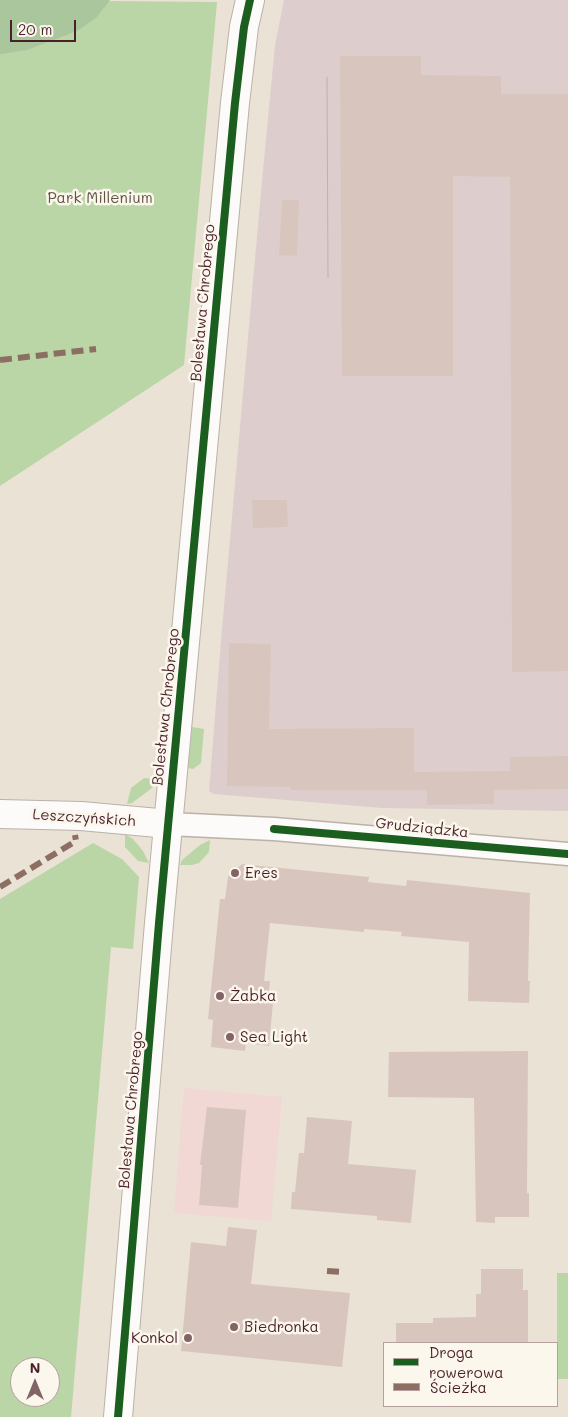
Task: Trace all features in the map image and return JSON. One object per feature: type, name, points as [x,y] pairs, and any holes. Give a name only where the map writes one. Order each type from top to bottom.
[{"type":"street","name":"Bolesława Chrobrego","points":[[118,1417],[169,824],[235,103],[244,27],[250,0]]},
{"type":"street","name":"Leszczyńskich","points":[[0,814],[72,815],[169,824]]},
{"type":"street","name":"Grudziądzka","points":[[169,824],[322,833],[475,848],[568,854]]},
{"type":"shaded area","points":[[284,0],[568,0],[568,811],[382,808],[214,794],[209,791],[261,192],[275,45]]},
{"type":"shaded area","points":[[184,1088],[282,1097],[271,1221],[174,1213]]},
{"type":"green space","name":"Park Millenium","points":[[0,0],[217,2],[184,365],[0,486]]},
{"type":"green space","points":[[0,0],[110,0],[96,18],[77,31],[27,50],[0,54]]},
{"type":"green space","points":[[192,727],[204,729],[201,763],[193,769],[188,768]]},
{"type":"green space","points":[[144,778],[158,779],[152,788],[132,803],[127,804],[131,788]]},
{"type":"green space","points":[[125,834],[133,839],[143,851],[149,863],[138,861],[125,847]]},
{"type":"green space","points":[[210,840],[209,852],[199,863],[180,865],[182,860],[200,845]]},
{"type":"green space","points":[[93,843],[122,859],[139,877],[133,949],[111,947],[71,1417],[0,1417],[0,899]]},
{"type":"green space","points":[[557,1273],[568,1273],[568,1379],[558,1379]]},
{"type":"building","points":[[340,56],[421,56],[421,75],[501,76],[501,94],[568,94],[568,671],[512,672],[510,177],[453,176],[453,376],[342,376]]},
{"type":"building","points":[[282,200],[299,200],[297,256],[279,255]]},
{"type":"building","points":[[252,500],[287,500],[288,527],[253,528]]},
{"type":"building","points":[[229,643],[271,644],[269,729],[414,728],[414,772],[510,771],[510,757],[568,756],[568,789],[494,790],[494,804],[427,805],[427,790],[291,790],[291,787],[227,786]]},
{"type":"building","points":[[242,864],[369,877],[368,882],[406,886],[407,880],[530,893],[529,1003],[468,1001],[469,942],[401,936],[402,932],[364,929],[364,932],[270,923],[264,981],[270,981],[268,1001],[273,1002],[269,1046],[246,1043],[245,1051],[211,1047],[213,1020],[208,1019],[220,899],[225,899],[228,877]]},
{"type":"building","points":[[528,1051],[527,1193],[529,1193],[529,1217],[495,1217],[495,1223],[476,1222],[474,1098],[388,1097],[389,1052]]},
{"type":"building","points":[[207,1107],[246,1110],[238,1208],[199,1205],[202,1165],[200,1165]]},
{"type":"building","points":[[307,1117],[352,1121],[348,1164],[416,1170],[411,1223],[377,1220],[377,1216],[291,1209],[292,1192],[295,1192],[299,1153],[304,1153]]},
{"type":"building","points":[[228,1227],[257,1230],[251,1284],[350,1293],[342,1367],[181,1351],[191,1242],[226,1246]]},
{"type":"building","points":[[481,1269],[523,1269],[523,1290],[528,1290],[528,1342],[396,1342],[396,1323],[433,1323],[433,1318],[476,1317],[476,1294],[481,1294]]},
{"type":"tram line","points":[[327,77],[328,277]]},
{"type":"marked path","points":[[0,360],[96,349]]},
{"type":"marked path","points":[[0,887],[76,841],[75,835]]},
{"type":"marked path","points":[[327,1271],[345,1272]]},
{"type":"cycle path","points":[[118,1417],[159,923],[235,103],[244,27],[250,0]]},
{"type":"cycle path","points":[[274,829],[568,854]]},
{"type":"place","name":"Eres","points":[[235,873]]},
{"type":"place","name":"Żabka","points":[[220,996]]},
{"type":"place","name":"Sea Light","points":[[230,1037]]},
{"type":"place","name":"Biedronka","points":[[234,1327]]},
{"type":"place","name":"Konkol","points":[[188,1338]]}]
